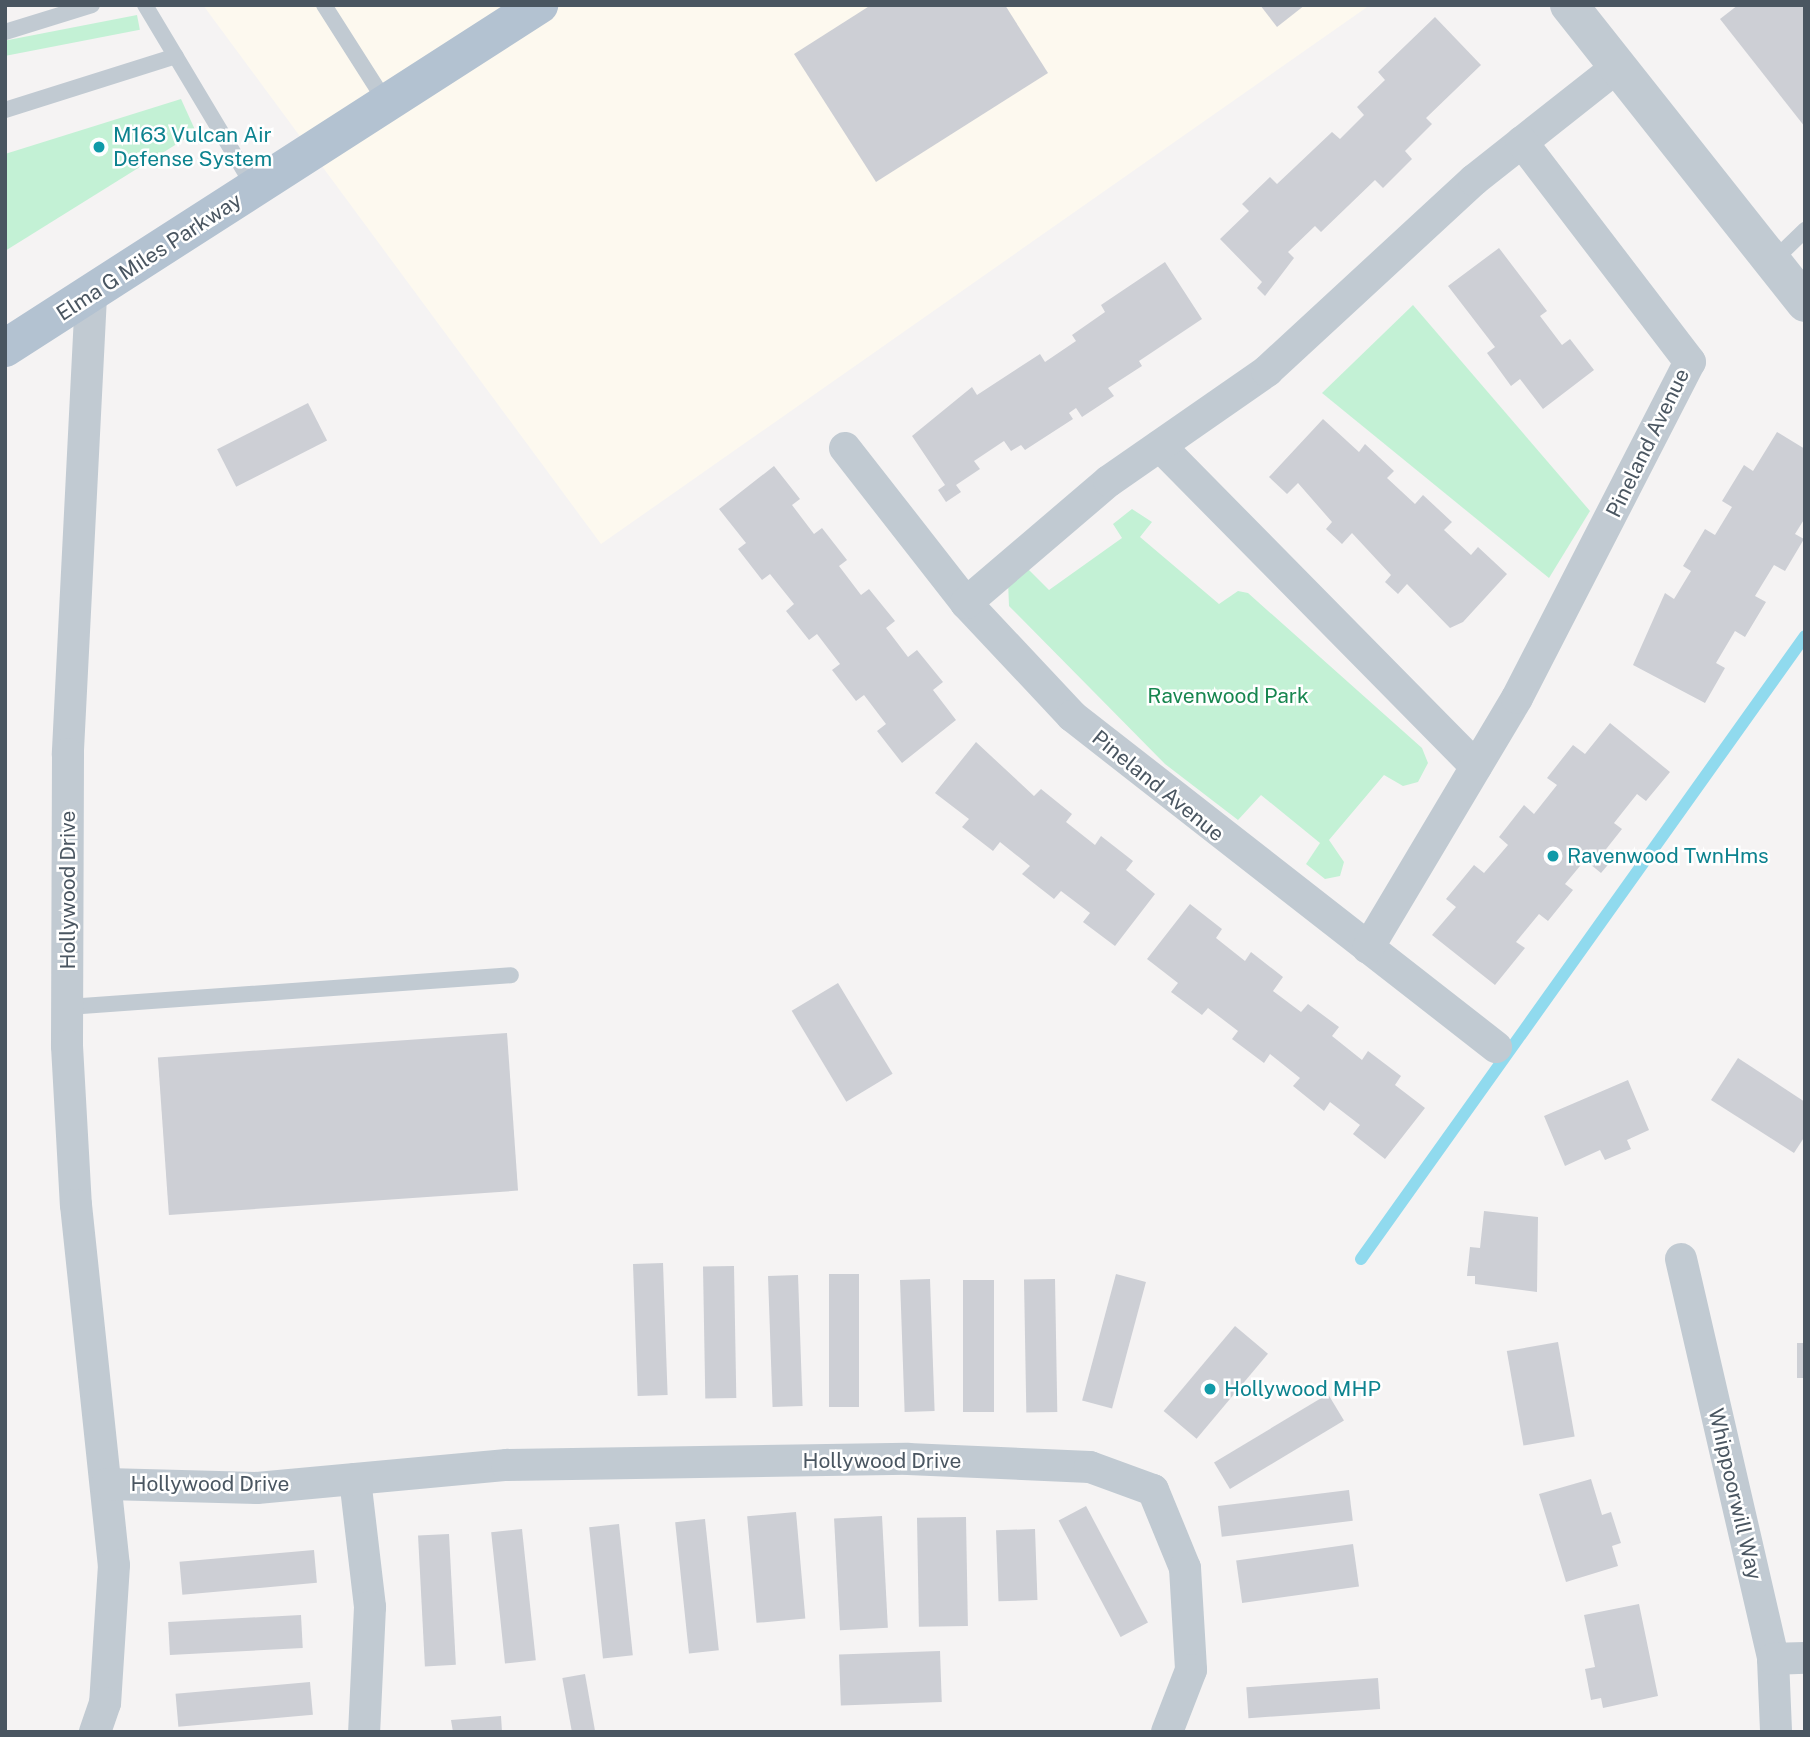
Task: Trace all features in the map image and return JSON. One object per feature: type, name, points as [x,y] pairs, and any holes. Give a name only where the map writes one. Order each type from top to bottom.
[{"type":"main road","name":"Elma G Miles Parkway","points":[[5,348],[91,296],[539,5]]},
{"type":"street","points":[[1569,5],[1805,303]]},
{"type":"street","points":[[966,603],[1160,446],[1267,372],[1522,142],[1617,67]]},
{"type":"street","name":"Pineland Avenue","points":[[1368,948],[1476,766],[1690,362],[1522,142]]},
{"type":"street","name":"Hollywood Drive","points":[[91,296],[68,754],[68,1007],[76,1205],[114,1565],[106,1703],[95,1732]]},
{"type":"street","points":[[1160,446],[1476,766]]},
{"type":"street","name":"Pineland Avenue","points":[[845,448],[966,603],[1072,716],[1496,1046]]},
{"type":"street","name":"Whippoorwill Way","points":[[1681,1259],[1773,1659],[1776,1732]]},
{"type":"street","name":"Hollywood Drive","points":[[107,1483],[257,1488],[507,1465],[908,1459],[1090,1467],[1153,1490],[1185,1568],[1191,1670],[1167,1732]]},
{"type":"street","points":[[355,1479],[370,1607],[365,1732]]},
{"type":"street","points":[[1773,1659],[1805,1658]]},
{"type":"lane","points":[[5,32],[92,5]]},
{"type":"lane","points":[[145,5],[255,189]]},
{"type":"lane","points":[[324,5],[387,104]]},
{"type":"lane","points":[[5,110],[176,56]]},
{"type":"lane","points":[[1771,263],[1805,230]]},
{"type":"lane","points":[[68,1007],[511,975]]},
{"type":"shaded area","points":[[203,5],[1370,5],[601,544]]},
{"type":"green space","points":[[137,15],[140,30],[5,56],[5,41]]},
{"type":"green space","points":[[181,99],[196,132],[5,251],[5,154]]},
{"type":"green space","points":[[1413,305],[1590,511],[1549,578],[1322,393]]},
{"type":"green space","name":"Ravenwood Park","points":[[1132,509],[1152,522],[1140,537],[1219,604],[1238,591],[1248,593],[1422,748],[1428,763],[1418,782],[1403,786],[1384,775],[1329,840],[1344,862],[1340,876],[1325,879],[1306,864],[1320,843],[1261,795],[1238,820],[1165,764],[1009,606],[1008,581],[1024,565],[1049,590],[1122,538],[1113,524]]},
{"type":"building","points":[[871,5],[1005,5],[1048,73],[876,182],[794,54]]},
{"type":"building","points":[[1260,5],[1305,5],[1277,27]]},
{"type":"building","points":[[1738,5],[1805,5],[1805,127],[1720,19]]},
{"type":"building","points":[[1435,17],[1481,65],[1426,118],[1432,124],[1405,151],[1412,159],[1383,188],[1375,180],[1321,232],[1315,226],[1288,252],[1294,258],[1265,296],[1257,288],[1262,282],[1220,239],[1249,211],[1242,204],[1270,177],[1277,184],[1332,132],[1340,139],[1364,115],[1357,107],[1385,80],[1378,72]]},
{"type":"building","points":[[1499,248],[1547,311],[1540,316],[1562,345],[1570,339],[1594,370],[1543,409],[1520,379],[1511,386],[1487,353],[1495,347],[1448,286]]},
{"type":"building","points":[[1165,262],[1202,319],[1139,361],[1142,366],[1108,388],[1114,396],[1082,417],[1076,408],[1069,413],[1073,419],[1025,450],[1021,445],[1011,451],[1004,441],[974,461],[980,469],[956,485],[961,492],[946,502],[938,490],[945,485],[912,436],[972,387],[977,395],[1040,354],[1045,362],[1076,341],[1072,335],[1105,312],[1101,305]]},
{"type":"building","points":[[308,403],[327,440],[236,487],[217,449]]},
{"type":"building","points":[[1323,419],[1359,452],[1365,444],[1394,471],[1387,478],[1415,504],[1423,495],[1452,522],[1444,530],[1471,555],[1478,547],[1507,574],[1463,622],[1450,628],[1407,584],[1398,594],[1385,582],[1391,575],[1352,533],[1342,544],[1326,529],[1332,522],[1298,483],[1287,494],[1269,477]]},
{"type":"building","points":[[1777,432],[1805,449],[1805,518],[1795,534],[1804,539],[1785,571],[1774,565],[1755,596],[1766,602],[1745,637],[1735,631],[1716,663],[1725,668],[1705,703],[1633,665],[1665,593],[1674,599],[1691,571],[1683,566],[1705,529],[1715,535],[1732,507],[1722,501],[1744,465],[1753,471]]},
{"type":"building","points":[[774,466],[800,499],[792,505],[814,534],[822,528],[847,560],[839,566],[861,595],[869,589],[895,621],[886,628],[908,657],[917,650],[943,682],[933,690],[956,720],[902,763],[877,731],[886,724],[864,695],[856,701],[832,670],[840,664],[817,634],[809,640],[786,611],[794,604],[770,574],[762,580],[738,549],[746,543],[719,509]]},
{"type":"building","name":"Ravenwood TwnHms","points":[[1610,723],[1670,772],[1646,801],[1637,794],[1614,823],[1622,829],[1603,853],[1612,860],[1601,873],[1585,860],[1565,884],[1573,890],[1548,921],[1539,914],[1516,942],[1525,948],[1495,985],[1432,935],[1456,907],[1446,899],[1474,865],[1484,873],[1508,845],[1499,837],[1524,805],[1534,814],[1557,785],[1547,778],[1573,745],[1585,754]]},
{"type":"building","points":[[976,742],[1034,796],[1041,789],[1072,814],[1066,822],[1095,845],[1101,836],[1133,861],[1126,870],[1155,894],[1115,946],[1083,922],[1090,913],[1061,891],[1054,899],[1022,874],[1030,866],[1000,842],[993,851],[962,827],[969,819],[935,793]]},
{"type":"building","points":[[1190,904],[1222,929],[1216,938],[1245,961],[1251,952],[1283,977],[1273,991],[1301,1012],[1308,1004],[1339,1027],[1332,1036],[1362,1060],[1368,1051],[1401,1076],[1395,1085],[1425,1108],[1385,1159],[1353,1134],[1360,1125],[1330,1102],[1324,1111],[1293,1086],[1300,1078],[1270,1054],[1264,1063],[1232,1039],[1238,1031],[1208,1008],[1202,1015],[1171,992],[1178,983],[1147,959]]},
{"type":"building","points":[[838,983],[893,1074],[846,1102],[792,1011]]},
{"type":"building","points":[[507,1033],[518,1191],[169,1215],[158,1057]]},
{"type":"building","points":[[1738,1058],[1805,1102],[1805,1136],[1794,1153],[1711,1100]]},
{"type":"building","points":[[1628,1080],[1649,1130],[1627,1140],[1631,1149],[1605,1160],[1600,1150],[1565,1166],[1544,1116]]},
{"type":"building","points":[[1484,1211],[1538,1217],[1537,1292],[1475,1284],[1475,1276],[1467,1276],[1470,1247],[1480,1248]]},
{"type":"building","points":[[663,1263],[668,1395],[638,1396],[633,1264]]},
{"type":"building","points":[[734,1266],[736,1398],[705,1399],[703,1267]]},
{"type":"building","points":[[829,1274],[859,1274],[859,1407],[829,1407]]},
{"type":"building","points":[[1116,1274],[1146,1282],[1112,1409],[1082,1401]]},
{"type":"building","points":[[798,1275],[803,1406],[773,1407],[768,1276]]},
{"type":"building","points":[[930,1279],[935,1411],[905,1412],[900,1280]]},
{"type":"building","points":[[1055,1279],[1057,1412],[1026,1413],[1024,1280]]},
{"type":"building","points":[[963,1280],[994,1280],[994,1412],[963,1412]]},
{"type":"building","name":"Hollywood MHP","points":[[1235,1326],[1268,1354],[1197,1439],[1164,1411]]},
{"type":"building","points":[[1558,1342],[1575,1437],[1523,1446],[1507,1351]]},
{"type":"building","points":[[1797,1343],[1805,1343],[1805,1378],[1797,1378]]},
{"type":"building","points":[[1328,1394],[1344,1421],[1230,1489],[1214,1463]]},
{"type":"building","points":[[1591,1479],[1602,1515],[1611,1512],[1621,1543],[1612,1546],[1618,1566],[1566,1582],[1539,1494]]},
{"type":"building","points":[[1349,1490],[1353,1521],[1222,1537],[1218,1506]]},
{"type":"building","points":[[1086,1506],[1148,1623],[1121,1637],[1059,1521]]},
{"type":"building","points":[[796,1512],[805,1619],[757,1623],[747,1516]]},
{"type":"building","points":[[882,1516],[888,1628],[840,1630],[834,1519]]},
{"type":"building","points":[[966,1517],[968,1626],[919,1627],[917,1518]]},
{"type":"building","points":[[705,1519],[719,1650],[689,1653],[675,1522]]},
{"type":"building","points":[[619,1524],[633,1655],[603,1658],[589,1527]]},
{"type":"building","points":[[522,1529],[536,1660],[505,1664],[491,1532]]},
{"type":"building","points":[[1035,1529],[1037,1600],[999,1601],[996,1530]]},
{"type":"building","points":[[449,1534],[456,1665],[425,1666],[418,1536]]},
{"type":"building","points":[[1353,1544],[1359,1587],[1242,1603],[1236,1560]]},
{"type":"building","points":[[314,1550],[317,1583],[182,1595],[180,1562]]},
{"type":"building","points":[[1639,1604],[1658,1696],[1603,1708],[1601,1698],[1591,1700],[1585,1669],[1595,1667],[1584,1615]]},
{"type":"building","points":[[301,1615],[303,1648],[170,1655],[168,1622]]},
{"type":"building","points":[[940,1651],[942,1702],[841,1705],[839,1655]]},
{"type":"building","points":[[585,1674],[595,1732],[572,1732],[562,1678]]},
{"type":"building","points":[[1378,1678],[1380,1709],[1248,1718],[1246,1687]]},
{"type":"building","points":[[310,1682],[313,1715],[178,1727],[176,1694]]},
{"type":"building","points":[[501,1716],[502,1732],[453,1732],[451,1720]]},
{"type":"waterway","points":[[1361,1259],[1805,636]]},
{"type":"place","name":"M163 Vulcan Air Defense System","points":[[99,147]]},
{"type":"place","name":"Ravenwood TwnHms","points":[[1553,856]]},
{"type":"place","name":"Hollywood MHP","points":[[1210,1389]]}]
